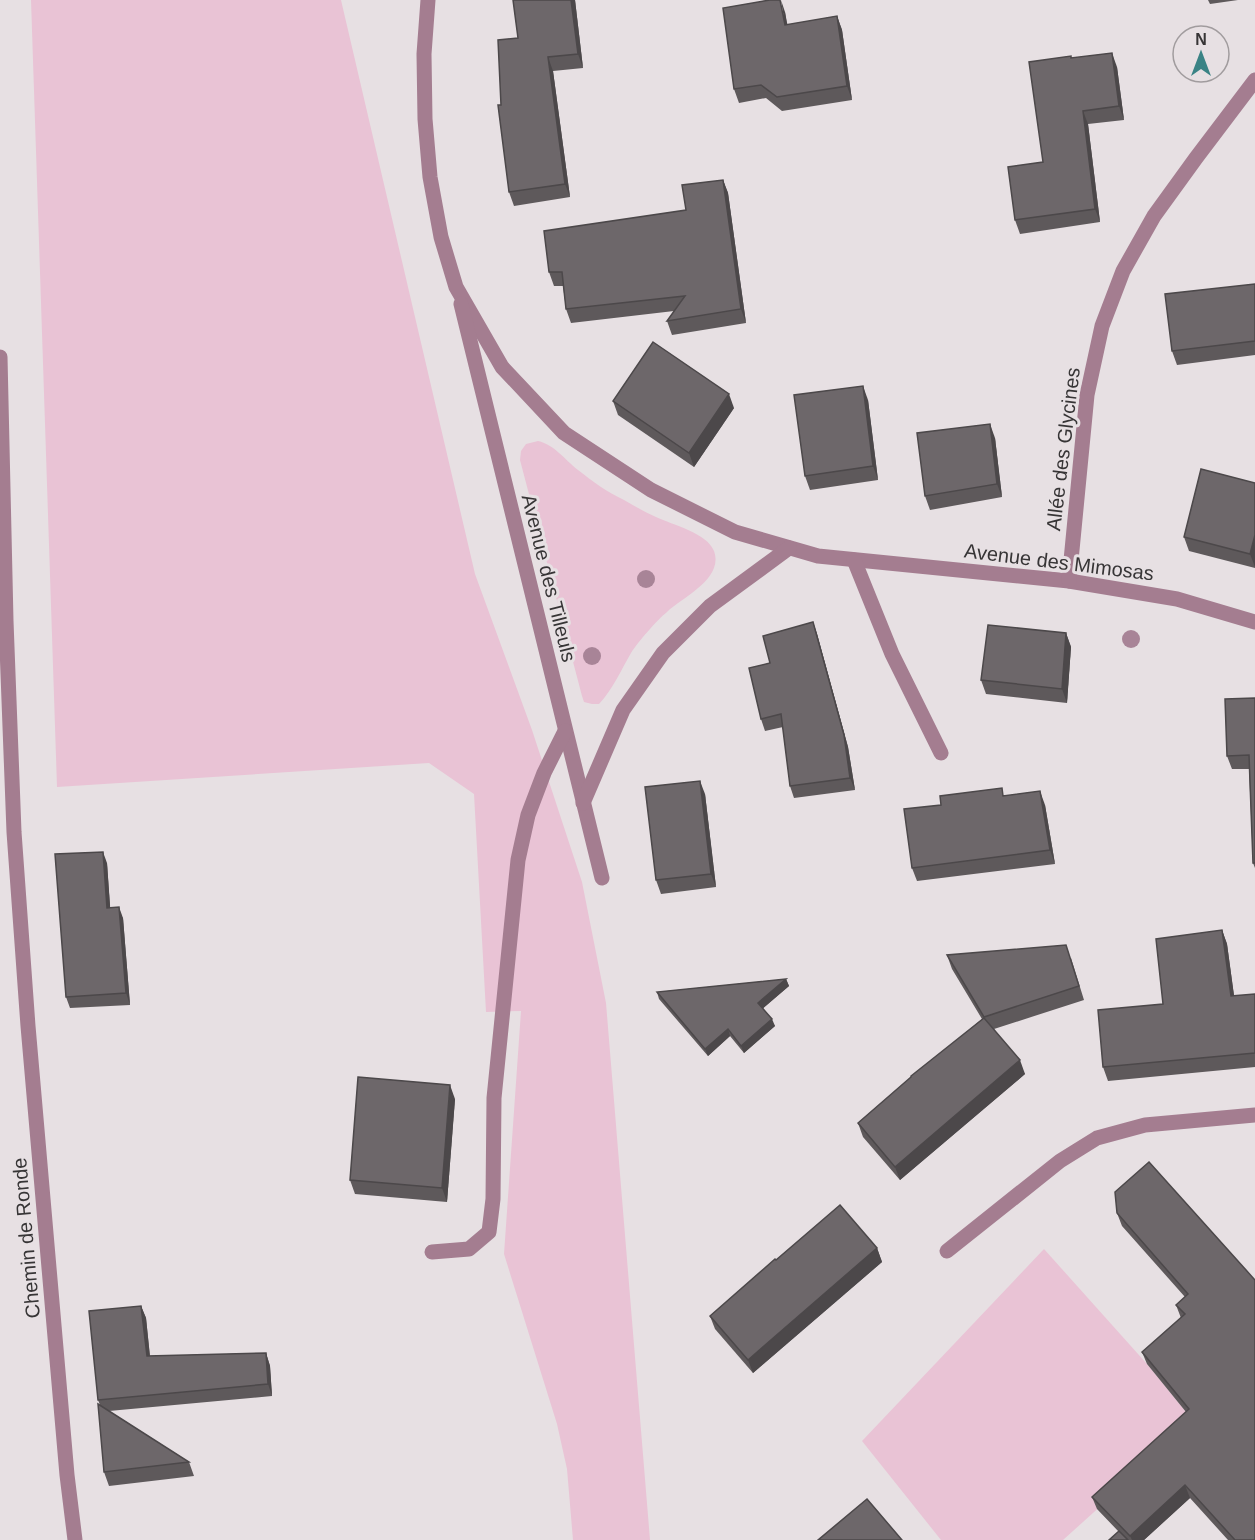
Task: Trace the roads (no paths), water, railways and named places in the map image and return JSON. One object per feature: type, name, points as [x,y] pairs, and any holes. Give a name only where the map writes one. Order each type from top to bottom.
[{"type":"street","name":"Avenue des Mimosas","points":[[428,0],[424,65],[425,119],[430,177],[441,237],[456,287],[502,367],[564,433],[651,490],[735,532],[818,556],[1069,581],[1177,600],[1255,622]]},
{"type":"street","name":"Allée des Glycines","points":[[1069,581],[1087,395],[1102,327],[1123,271],[1154,216],[1255,80]]},
{"type":"street","name":"Avenue des Tilleuls","points":[[456,287],[602,878]]},
{"type":"street","name":"Chemin de Ronde","points":[[0,357],[14,832],[29,1038],[67,1475],[75,1540]]},
{"type":"street","points":[[583,803],[623,710],[663,653],[710,606],[789,548]]},
{"type":"street","points":[[854,560],[892,654],[941,753]]},
{"type":"street","points":[[432,1252],[469,1249],[489,1232],[493,1199],[494,1098],[518,860],[528,815],[544,773],[565,731]]},
{"type":"street","points":[[947,1251],[1060,1161],[1097,1138],[1145,1125],[1255,1114]]}]
